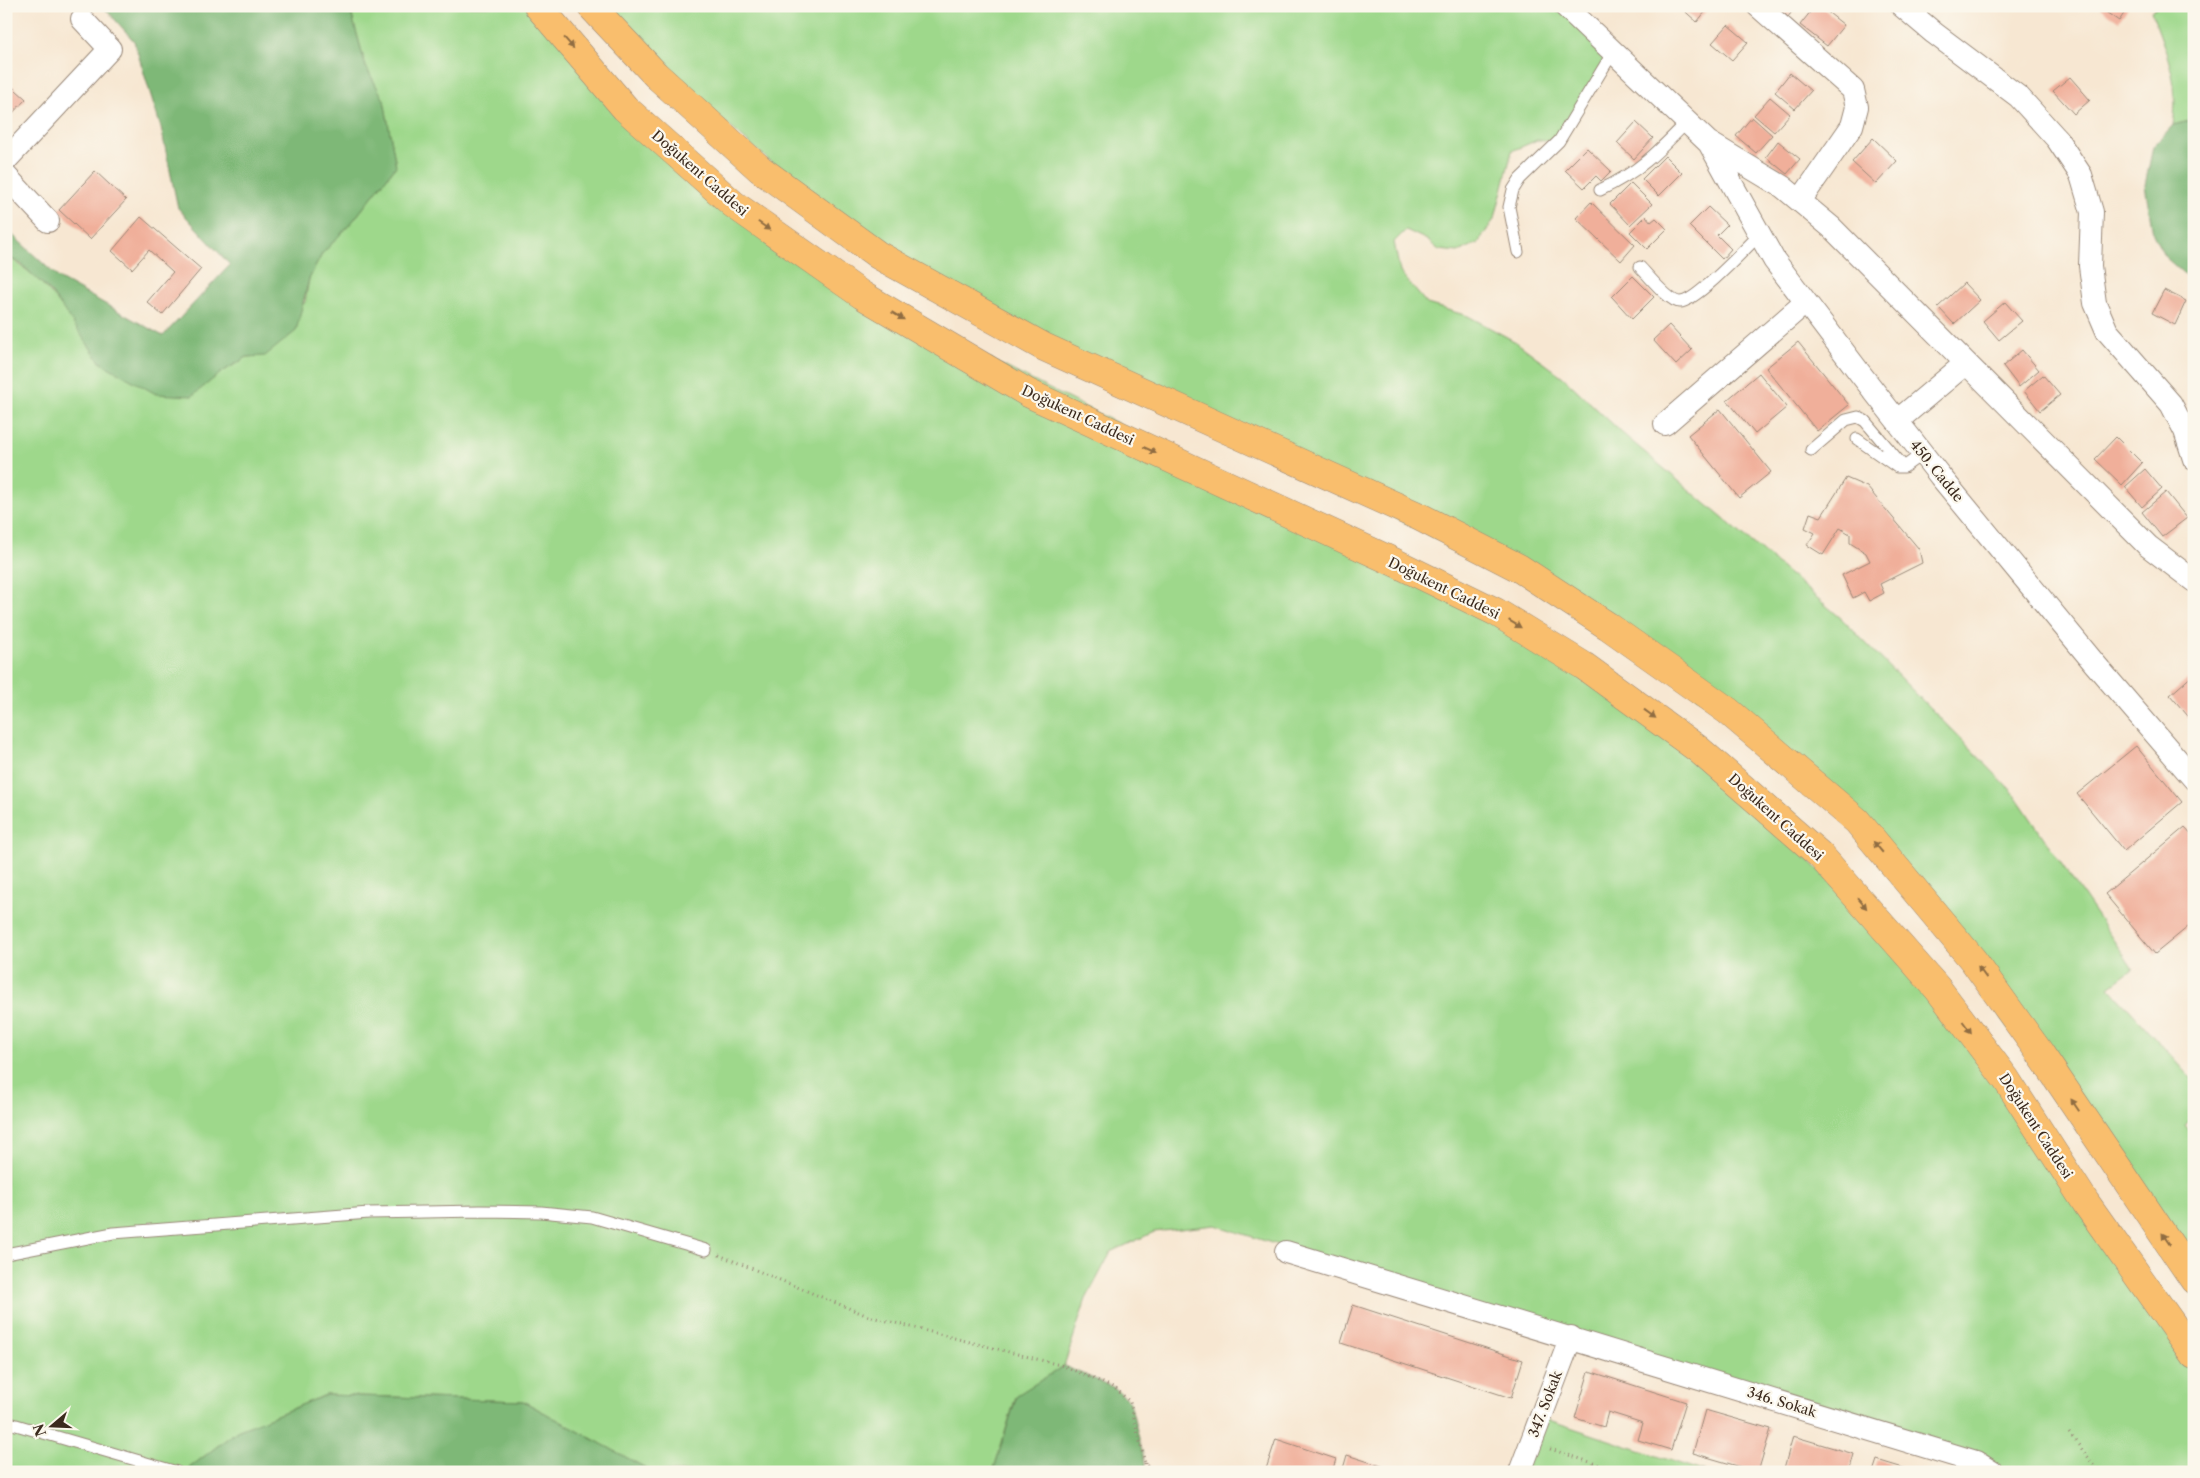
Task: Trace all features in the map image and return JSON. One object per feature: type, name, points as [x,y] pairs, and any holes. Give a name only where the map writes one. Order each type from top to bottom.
[{"type":"main road","name":"Doğukent Caddesi","points":[[538,6],[625,108],[733,204],[862,295],[1028,393],[1394,562],[1496,612],[1584,666],[1698,749],[1820,855],[1938,989],[2006,1079],[2086,1203],[2194,1355]]},
{"type":"main road","points":[[591,6],[656,75],[760,169],[878,255],[1044,347],[1420,516],[1519,568],[1608,626],[1728,710],[1857,821],[1973,960],[2040,1053],[2194,1280]]},
{"type":"street","points":[[1565,6],[1708,142],[1783,187],[1831,227],[2148,546],[2194,581]]},
{"type":"street","points":[[1758,6],[1853,90],[1857,107],[1852,126],[1800,201]]},
{"type":"street","points":[[1902,6],[1934,33],[2019,97],[2057,139],[2082,175],[2092,212],[2090,266],[2095,302],[2106,331],[2171,404],[2185,431],[2194,460]]},
{"type":"street","points":[[6,160],[110,49],[82,19]]},
{"type":"street","name":"450. Cadde","points":[[1708,142],[1774,260],[1806,302],[1922,454],[2095,664],[2194,779]]},
{"type":"street","points":[[6,176],[48,221]]},
{"type":"street","points":[[1665,424],[1806,302]]},
{"type":"street","points":[[1897,421],[1966,364]]},
{"type":"street","name":"346. Sokak","points":[[1286,1252],[1571,1337],[1976,1462],[1992,1472]]},
{"type":"street","name":"347. Sokak","points":[[1520,1472],[1571,1337]]},
{"type":"lane","points":[[1518,252],[1509,207],[1513,190],[1520,178],[1559,141],[1613,52]]},
{"type":"lane","points":[[1600,190],[1624,179],[1649,160],[1687,122]]},
{"type":"lane","points":[[1640,267],[1671,299],[1680,302],[1689,299],[1709,284],[1760,234]]},
{"type":"lane","points":[[1811,450],[1846,420],[1858,417],[1865,421],[1904,467]]},
{"type":"lane","points":[[1857,439],[1893,466],[1904,467],[1922,454]]},
{"type":"lane","points":[[6,1254],[114,1232],[369,1213],[480,1211],[541,1212],[592,1217],[706,1250]]},
{"type":"lane","points":[[6,1422],[177,1472]]},
{"type":"path","points":[[706,1250],[868,1316],[1064,1366],[1116,1388],[1130,1402],[1145,1472]]},
{"type":"path","points":[[2069,1433],[2100,1472]]},
{"type":"path","points":[[1531,1443],[1621,1472]]},
{"type":"path","points":[[1144,1463],[1153,1472]]},
{"type":"green space","points":[[103,6],[351,6],[366,67],[384,100],[396,166],[353,221],[322,254],[309,279],[296,331],[265,356],[247,357],[222,372],[192,396],[156,394],[101,363],[51,292],[21,264],[6,256],[6,229],[60,279],[163,336],[230,265],[178,208],[161,128],[134,41]]},
{"type":"green space","points":[[351,6],[538,6],[625,108],[862,295],[1394,562],[1698,749],[1938,989],[2194,1355],[2194,1472],[1992,1472],[1215,1225],[1154,1232],[1111,1252],[1086,1299],[1064,1366],[1016,1396],[993,1472],[653,1472],[523,1401],[326,1395],[237,1431],[184,1472],[6,1472],[6,256],[35,277],[48,290],[101,363],[222,372],[247,357],[265,355],[305,302],[309,279],[322,254],[353,221],[396,166],[384,101],[366,67]]},
{"type":"green space","points":[[591,6],[1565,6],[1613,52],[1559,141],[1537,140],[1512,151],[1495,218],[1478,243],[1458,252],[1439,250],[1427,240],[1406,230],[1394,242],[1400,272],[1427,304],[1468,316],[1516,342],[1563,377],[1622,433],[1842,619],[2012,791],[2133,969],[2109,987],[2194,1081],[2194,1117],[2185,1125],[2194,1136],[2194,1280],[1857,821],[1608,626],[878,255]]},
{"type":"green space","points":[[2158,6],[2194,6],[2194,120],[2173,125],[2175,94],[2173,80],[2166,53],[2151,11]]},
{"type":"green space","points":[[2194,120],[2194,285],[2164,256],[2153,234],[2145,185],[2153,147],[2173,125]]},
{"type":"green space","points":[[1064,1366],[1115,1388],[1130,1402],[1145,1463],[1145,1472],[993,1472],[1017,1395]]},
{"type":"green space","points":[[326,1395],[523,1401],[653,1472],[184,1472],[237,1431]]},
{"type":"green space","points":[[1540,1417],[1705,1472],[1520,1472]]},
{"type":"building","points":[[1679,6],[1710,6],[1697,22]]},
{"type":"building","points":[[1775,6],[1796,6],[1788,17]]},
{"type":"building","points":[[1815,6],[1820,6],[1844,25],[1827,46],[1800,25]]},
{"type":"building","points":[[2097,6],[2129,6],[2119,21]]},
{"type":"building","points":[[1728,25],[1748,42],[1732,60],[1712,43]]},
{"type":"building","points":[[1790,73],[1811,91],[1795,109],[1775,92]]},
{"type":"building","points":[[2070,77],[2090,100],[2074,114],[2053,91]]},
{"type":"building","points":[[6,81],[26,99],[6,120]]},
{"type":"building","points":[[1770,97],[1790,114],[1774,132],[1754,115]]},
{"type":"building","points":[[1752,117],[1772,135],[1756,153],[1736,136]]},
{"type":"building","points":[[1636,122],[1653,138],[1634,159],[1617,143]]},
{"type":"building","points":[[1873,138],[1897,161],[1876,184],[1852,162]]},
{"type":"building","points":[[1778,141],[1800,159],[1787,174],[1766,157]]},
{"type":"building","points":[[1587,148],[1611,171],[1601,181],[1596,176],[1584,188],[1565,170]]},
{"type":"building","points":[[1665,156],[1682,173],[1659,196],[1642,179]]},
{"type":"building","points":[[95,171],[126,200],[90,239],[59,210]]},
{"type":"building","points":[[1631,183],[1652,204],[1630,225],[1610,204]]},
{"type":"building","points":[[1591,202],[1635,245],[1621,261],[1576,218]]},
{"type":"building","points":[[1708,207],[1727,225],[1717,235],[1731,249],[1722,259],[1689,226]]},
{"type":"building","points":[[1646,216],[1651,222],[1656,218],[1667,229],[1647,249],[1630,232]]},
{"type":"building","points":[[141,217],[201,269],[162,315],[147,302],[173,272],[149,250],[132,269],[112,251]]},
{"type":"building","points":[[1633,276],[1654,297],[1632,319],[1612,297]]},
{"type":"building","points":[[1964,283],[1980,300],[1954,324],[1938,307]]},
{"type":"building","points":[[2164,290],[2186,301],[2175,325],[2152,313]]},
{"type":"building","points":[[2005,302],[2022,321],[1999,340],[1983,321]]},
{"type":"building","points":[[1669,325],[1692,350],[1676,365],[1653,340]]},
{"type":"building","points":[[1798,342],[1849,405],[1817,431],[1766,368]]},
{"type":"building","points":[[2022,350],[2039,370],[2019,387],[2003,366]]},
{"type":"building","points":[[1759,373],[1787,407],[1755,434],[1727,400]]},
{"type":"building","points":[[2043,375],[2060,395],[2040,411],[2024,391]]},
{"type":"building","points":[[1720,409],[1771,472],[1739,498],[1688,435]]},
{"type":"building","points":[[2116,437],[2142,463],[2122,485],[2095,459]]},
{"type":"building","points":[[2145,469],[2162,489],[2142,507],[2125,487]]},
{"type":"building","points":[[1846,478],[1867,487],[1919,549],[1922,563],[1880,584],[1884,593],[1869,601],[1864,592],[1853,598],[1842,575],[1870,561],[1866,553],[1850,543],[1850,534],[1840,528],[1823,555],[1807,545],[1815,533],[1805,528],[1810,513],[1821,517]]},
{"type":"building","points":[[2166,492],[2187,518],[2162,537],[2142,512]]},
{"type":"building","points":[[2194,674],[2194,723],[2170,695]]},
{"type":"building","points":[[2136,746],[2182,802],[2124,851],[2077,794]]},
{"type":"building","points":[[2185,827],[2194,837],[2194,922],[2155,954],[2105,894]]},
{"type":"building","points":[[1353,1305],[1523,1360],[1511,1398],[1341,1343]]},
{"type":"building","points":[[1589,1371],[1686,1402],[1671,1450],[1638,1440],[1643,1423],[1608,1412],[1604,1427],[1575,1418]]},
{"type":"building","points":[[1705,1410],[1771,1429],[1758,1472],[1693,1453]]},
{"type":"building","points":[[1793,1436],[1854,1454],[1849,1472],[1783,1472]]},
{"type":"building","points":[[1276,1439],[1336,1459],[1332,1472],[1265,1472]]},
{"type":"building","points":[[1347,1455],[1397,1471],[1397,1472],[1342,1472]]},
{"type":"building","points":[[1877,1460],[1913,1471],[1873,1472]]},
{"type":"building","points":[[1435,1466],[1451,1471],[1451,1472],[1433,1472]]}]
